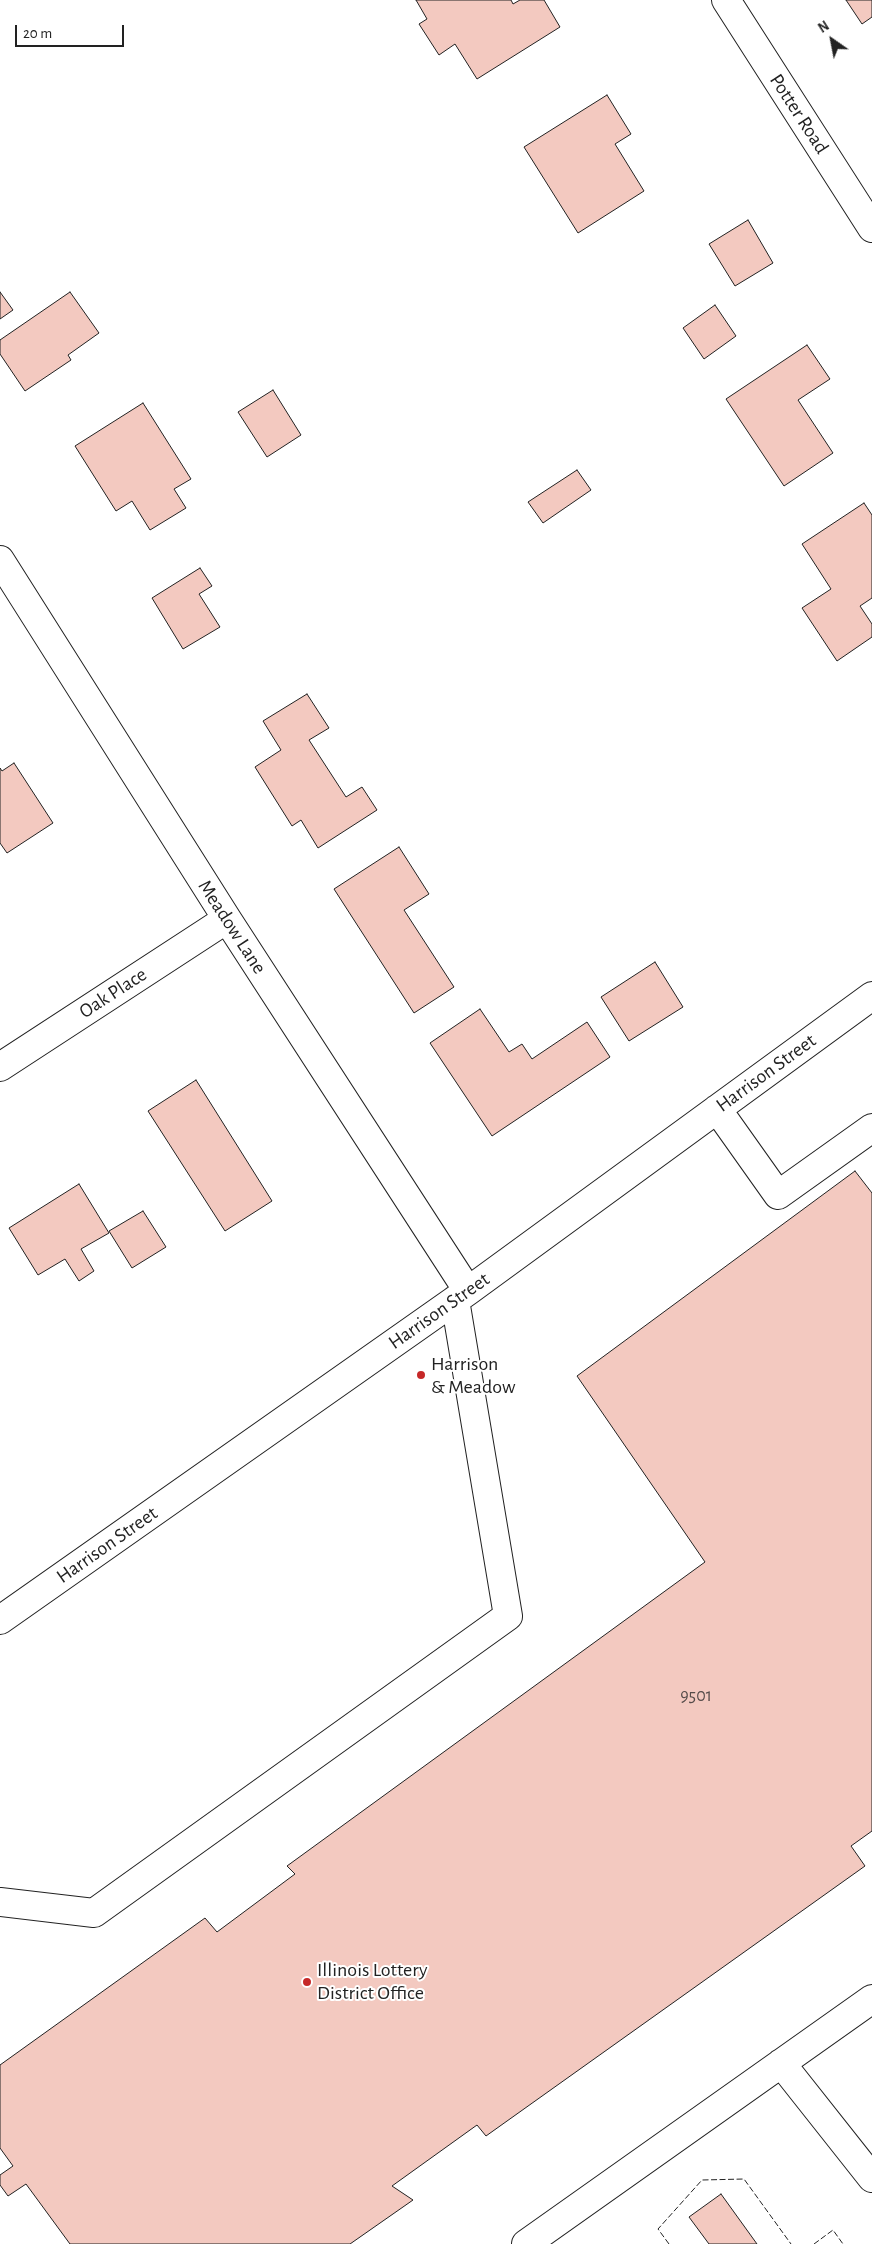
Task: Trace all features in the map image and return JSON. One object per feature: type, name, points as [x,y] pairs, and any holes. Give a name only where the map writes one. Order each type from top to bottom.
[{"type":"street","name":"Potter Road","points":[[726,0],[872,228]]},
{"type":"street","name":"Meadow Lane","points":[[0,560],[462,1296]]},
{"type":"street","name":"Oak Place","points":[[0,1067],[227,919]]},
{"type":"street","name":"Harrison Street","points":[[0,1620],[462,1296],[872,996]]},
{"type":"street","points":[[717,1109],[778,1195],[872,1128]]},
{"type":"street","points":[[0,1902],[94,1913],[508,1616],[462,1296]]},
{"type":"street","points":[[526,2244],[872,1999]]},
{"type":"street","points":[[781,2063],[872,2178]]},
{"type":"building","points":[[416,0],[511,0],[513,4],[520,0],[544,0],[560,27],[477,79],[455,44],[439,55],[419,24],[427,19]]},
{"type":"building","points":[[846,0],[872,0],[872,17],[862,24]]},
{"type":"building","points":[[607,95],[631,134],[615,144],[644,191],[578,233],[524,147]]},
{"type":"building","points":[[748,220],[773,263],[735,286],[709,244]]},
{"type":"building","points":[[0,292],[13,310],[0,319]]},
{"type":"building","points":[[70,292],[99,333],[68,355],[71,360],[25,391],[0,354],[0,340]]},
{"type":"building","points":[[715,305],[736,336],[704,359],[683,328]]},
{"type":"building","points":[[807,345],[830,379],[798,400],[833,453],[784,486],[726,399]]},
{"type":"building","points":[[273,390],[301,435],[267,457],[238,412]]},
{"type":"building","points":[[143,403],[191,479],[174,489],[186,508],[150,530],[132,501],[116,511],[75,446]]},
{"type":"building","points":[[577,470],[591,490],[543,523],[528,502]]},
{"type":"building","points":[[864,503],[872,515],[872,598],[860,606],[872,624],[872,637],[837,661],[802,608],[831,589],[802,544]]},
{"type":"building","points":[[200,568],[212,586],[199,594],[220,627],[183,649],[152,598]]},
{"type":"building","points":[[307,694],[329,728],[309,740],[346,797],[362,787],[377,810],[318,848],[301,820],[292,826],[255,767],[281,750],[263,721]]},
{"type":"building","points":[[14,763],[53,823],[7,853],[0,843],[0,768],[2,771]]},
{"type":"building","points":[[399,847],[429,894],[404,910],[454,987],[414,1013],[334,889]]},
{"type":"building","points":[[655,962],[683,1007],[629,1041],[601,997]]},
{"type":"building","points":[[480,1009],[509,1052],[522,1044],[532,1059],[587,1022],[610,1057],[492,1136],[430,1043]]},
{"type":"building","points":[[196,1080],[272,1201],[225,1231],[148,1111]]},
{"type":"building","points":[[855,1171],[872,1193],[872,1831],[851,1846],[865,1866],[486,2136],[477,2125],[392,2186],[413,2200],[350,2244],[70,2244],[26,2184],[8,2196],[0,2185],[0,2175],[13,2166],[0,2148],[0,2065],[205,1918],[217,1932],[295,1874],[287,1866],[705,1562],[577,1376]]},
{"type":"building","points":[[79,1184],[109,1233],[81,1249],[94,1271],[79,1281],[65,1259],[38,1275],[9,1228]]},
{"type":"building","points":[[143,1211],[166,1247],[132,1268],[109,1231]]},
{"type":"building","points":[[721,2194],[757,2244],[709,2244],[689,2217]]},
{"type":"fence","points":[[669,2244],[658,2229],[702,2180],[744,2179],[791,2244]]},
{"type":"fence","points":[[814,2244],[833,2230],[843,2244]]},
{"type":"place","name":"Harrison & Meadow","points":[[421,1375]]},
{"type":"place","name":"Illinois Lottery District Office","points":[[307,1982]]}]
